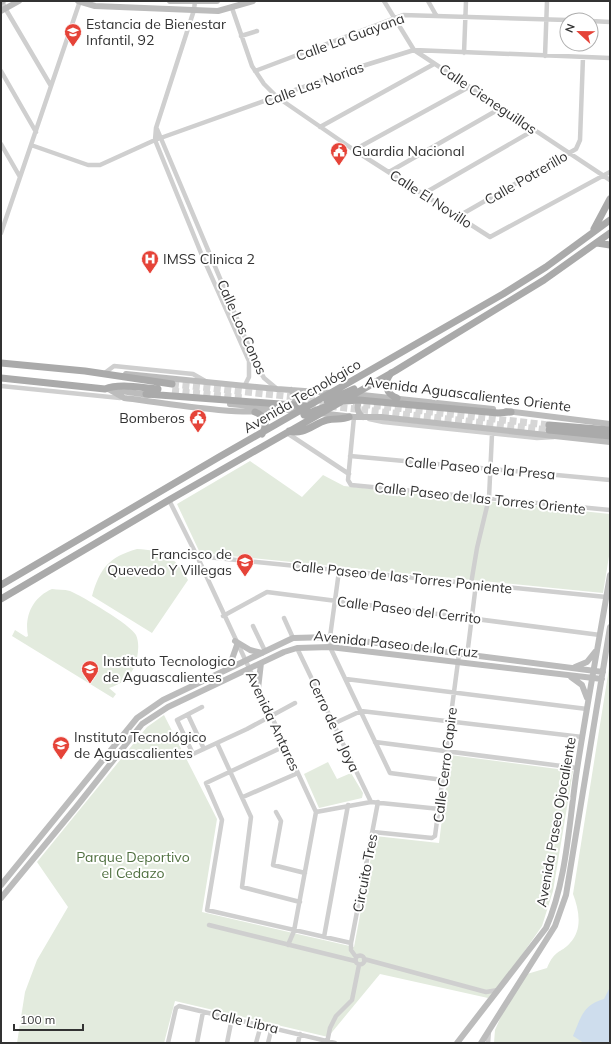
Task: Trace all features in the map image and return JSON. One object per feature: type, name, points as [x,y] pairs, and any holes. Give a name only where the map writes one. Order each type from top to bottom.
[{"type":"main road","points":[[3,10],[20,1]]},
{"type":"main road","points":[[79,1],[95,6],[218,11],[253,1]]},
{"type":"main road","points":[[170,1],[217,1]]},
{"type":"main road","points":[[588,236],[598,223],[610,199]]},
{"type":"main road","name":"Avenida Tecnológico","points":[[1,585],[174,485],[219,457],[261,435],[503,294],[546,267],[610,220]]},
{"type":"main road","name":"Avenida Tecnológico","points":[[1,599],[169,500],[392,373],[544,280],[610,233]]},
{"type":"main road","points":[[598,243],[610,244]]},
{"type":"main road","points":[[108,389],[110,387],[132,387],[172,390],[287,406],[312,406],[352,390],[466,327]]},
{"type":"main road","name":"Avenida Aguascalientes Oriente","points":[[1,363],[277,389],[397,398],[610,426]]},
{"type":"main road","name":"Avenida Aguascalientes Oriente","points":[[85,371],[172,390]]},
{"type":"main road","points":[[392,373],[387,380],[387,389],[390,394],[397,398]]},
{"type":"main road","points":[[1,378],[352,417],[382,417],[608,442]]},
{"type":"main road","points":[[108,389],[120,398],[233,411],[255,412],[273,408]]},
{"type":"main road","points":[[146,394],[172,390]]},
{"type":"main road","points":[[288,410],[294,406],[296,402],[296,395],[291,390]]},
{"type":"main road","points":[[364,418],[358,411],[358,406],[361,399],[367,396]]},
{"type":"main road","points":[[174,485],[180,485],[309,412],[334,403],[359,400],[498,413],[511,412]]},
{"type":"main road","points":[[255,412],[262,416],[265,422],[264,430],[261,435]]},
{"type":"main road","points":[[288,432],[303,432],[324,421],[352,417]]},
{"type":"main road","name":"Avenida Aguascalientes Oriente","points":[[610,426],[549,427],[610,436]]},
{"type":"main road","name":"Avenida Paseo Ojocaliente","points":[[457,1043],[546,928],[554,910],[560,886],[577,768],[610,575]]},
{"type":"main road","name":"Avenida Paseo Ojocaliente","points":[[482,1043],[544,945],[562,911],[566,895],[610,627]]},
{"type":"main road","name":"Avenida Paseo de la Cruz","points":[[1,885],[137,718],[163,700],[293,638],[330,637],[467,656],[603,672]]},
{"type":"main road","points":[[224,672],[232,662],[236,643],[250,650],[263,652]]},
{"type":"main road","name":"Avenida Paseo de la Cruz","points":[[1,898],[142,724],[168,707],[261,663],[297,648],[330,647],[602,679]]},
{"type":"main road","points":[[571,668],[587,662],[598,647]]},
{"type":"main road","points":[[258,689],[261,663]]},
{"type":"main road","points":[[569,676],[585,688],[588,707]]},
{"type":"street","points":[[2,1],[3,10],[51,86]]},
{"type":"street","points":[[1,233],[79,1]]},
{"type":"street","name":"Calle Cieneguillas","points":[[384,1],[414,50],[610,180]]},
{"type":"street","points":[[428,1],[436,15]]},
{"type":"street","points":[[464,53],[466,1]]},
{"type":"street","points":[[545,56],[547,1]]},
{"type":"street","name":"Calle Los Conos","points":[[195,2],[194,10],[156,128],[155,140],[249,361],[249,377],[245,385]]},
{"type":"street","name":"Calle El Novillo","points":[[232,8],[255,71],[264,84],[277,97],[354,150],[490,238],[603,176]]},
{"type":"street","name":"Calle La Guayana","points":[[255,71],[403,15],[559,20]]},
{"type":"street","points":[[599,21],[610,22]]},
{"type":"street","points":[[241,36],[257,31]]},
{"type":"street","name":"Calle Las Norias","points":[[31,145],[88,165],[100,164],[155,140],[414,50],[610,58]]},
{"type":"street","name":"Calle Potrerillo","points":[[457,217],[576,149],[580,140],[583,57]]},
{"type":"street","points":[[320,127],[434,64]]},
{"type":"street","points":[[1,71],[36,132]]},
{"type":"street","points":[[354,150],[469,87]]},
{"type":"street","points":[[389,172],[501,108]]},
{"type":"street","name":"Calle Los Conos","points":[[156,128],[257,366],[264,378],[277,389]]},
{"type":"street","points":[[423,194],[534,130]]},
{"type":"street","points":[[1,144],[20,177]]},
{"type":"street","points":[[603,176],[610,172]]},
{"type":"street","points":[[1,215],[5,221]]},
{"type":"street","points":[[202,253],[208,250]]},
{"type":"street","points":[[1,386],[120,398]]},
{"type":"street","points":[[349,474],[352,417]]},
{"type":"street","points":[[364,418],[383,422],[543,439],[560,436]]},
{"type":"street","points":[[288,432],[349,474]]},
{"type":"street","points":[[467,656],[472,618],[477,548],[489,498],[492,434]]},
{"type":"street","name":"Calle Paseo de la Presa","points":[[350,456],[610,480]]},
{"type":"street","name":"Calle Paseo de las Torres Oriente","points":[[349,474],[348,480],[351,485],[610,510]]},
{"type":"street","name":"Avenida Antares","points":[[169,500],[197,556],[223,616],[316,812]]},
{"type":"street","name":"Calle Paseo de las Torres Poniente","points":[[197,556],[606,597]]},
{"type":"street","points":[[339,571],[330,647],[390,773],[443,780]]},
{"type":"street","name":"Calle Paseo del Cerrito","points":[[223,616],[268,592],[600,634]]},
{"type":"street","points":[[284,618],[293,638]]},
{"type":"street","points":[[254,626],[263,652]]},
{"type":"street","name":"Cerro de la Joya","points":[[297,648],[371,802]]},
{"type":"street","name":"Calle Cerro Capire","points":[[373,832],[434,838],[440,809],[459,654]]},
{"type":"street","points":[[346,680],[588,707]]},
{"type":"street","points":[[202,707],[178,719],[177,722],[192,754],[271,717],[295,703]]},
{"type":"street","points":[[333,724],[361,711],[582,738]]},
{"type":"street","points":[[188,714],[204,749]]},
{"type":"street","points":[[375,742],[447,750],[577,768]]},
{"type":"street","points":[[217,743],[243,796],[251,817],[242,887],[300,902]]},
{"type":"street","points":[[285,746],[206,783],[222,820],[207,910],[351,943],[351,950],[355,959],[360,965]]},
{"type":"street","points":[[243,796],[298,773]]},
{"type":"street","points":[[288,945],[294,931],[316,812],[371,802],[440,809]]},
{"type":"street","name":"Circuito Tres","points":[[351,943],[378,802]]},
{"type":"street","points":[[324,937],[348,805]]},
{"type":"street","points":[[276,812],[281,821],[273,865],[305,873]]},
{"type":"street","points":[[209,926],[355,959],[360,956],[364,960],[486,992],[498,990]]},
{"type":"street","points":[[327,1042],[330,1028],[336,1016],[352,1000],[360,965],[363,964],[364,960]]},
{"type":"street","points":[[486,992],[491,1000]]},
{"type":"street","name":"Calle Libra","points":[[168,1043],[177,1007],[272,1027],[335,1043]]},
{"type":"street","points":[[197,1043],[203,1012]]},
{"type":"street","points":[[227,1043],[232,1018]]},
{"type":"street","points":[[256,1043],[261,1025]]},
{"type":"street","points":[[268,1043],[272,1027]]},
{"type":"street","points":[[488,1043],[489,1031]]},
{"type":"street","points":[[298,1043],[300,1034]]},
{"type":"green space","points":[[250,461],[302,497],[323,475],[344,486],[610,514],[610,550],[603,593],[200,553],[177,504]]},
{"type":"green space","points":[[137,549],[154,551],[167,556],[178,565],[188,580],[152,633],[92,596],[98,578],[107,565],[119,556]]},
{"type":"green space","points":[[52,589],[70,591],[85,599],[116,618],[132,630],[136,635],[138,650],[135,665],[131,674],[125,680],[109,688],[116,694],[113,698],[12,636],[15,630],[26,637],[28,636],[27,621],[31,608],[45,592]]},
{"type":"green space","points":[[610,662],[610,1043],[494,1043],[495,1030],[506,1005],[527,974],[547,968],[555,955],[570,943],[577,932],[579,919],[573,894]]},
{"type":"green space","name":"Parque Deportivo el Cedazo","points":[[164,715],[217,819],[202,912],[354,947],[375,836],[439,843],[450,755],[573,771],[553,891],[542,926],[517,962],[488,998],[380,974],[328,1037],[175,1001],[164,1043],[17,1043],[25,992],[37,960],[68,907],[37,862],[147,727]]},
{"type":"green space","points":[[328,762],[337,779],[351,773],[363,793],[362,798],[319,808],[304,774]]},
{"type":"water","points":[[610,987],[610,1043],[584,1043],[573,1036],[581,1018],[587,1008],[604,999]]},
{"type":"tunnel","points":[[172,384],[322,400]]},
{"type":"tunnel","points":[[172,391],[245,398]]},
{"type":"tunnel","points":[[353,403],[549,425]]},
{"type":"tunnel","points":[[309,404],[549,430]]},
{"type":"place","name":"Estancia de Bienestar Infantil, 92","points":[[73,47]]},
{"type":"place","name":"Guardia Nacional","points":[[339,166]]},
{"type":"place","name":"IMSS Clinica 2","points":[[150,274]]},
{"type":"place","name":"Bomberos","points":[[198,433]]},
{"type":"place","name":"Francisco de Quevedo Y Villegas","points":[[245,577]]},
{"type":"place","name":"Instituto Tecnologico de Aguascalientes","points":[[90,684]]},
{"type":"place","name":"Instituto Tecnológico de Aguascalientes","points":[[61,760]]}]
